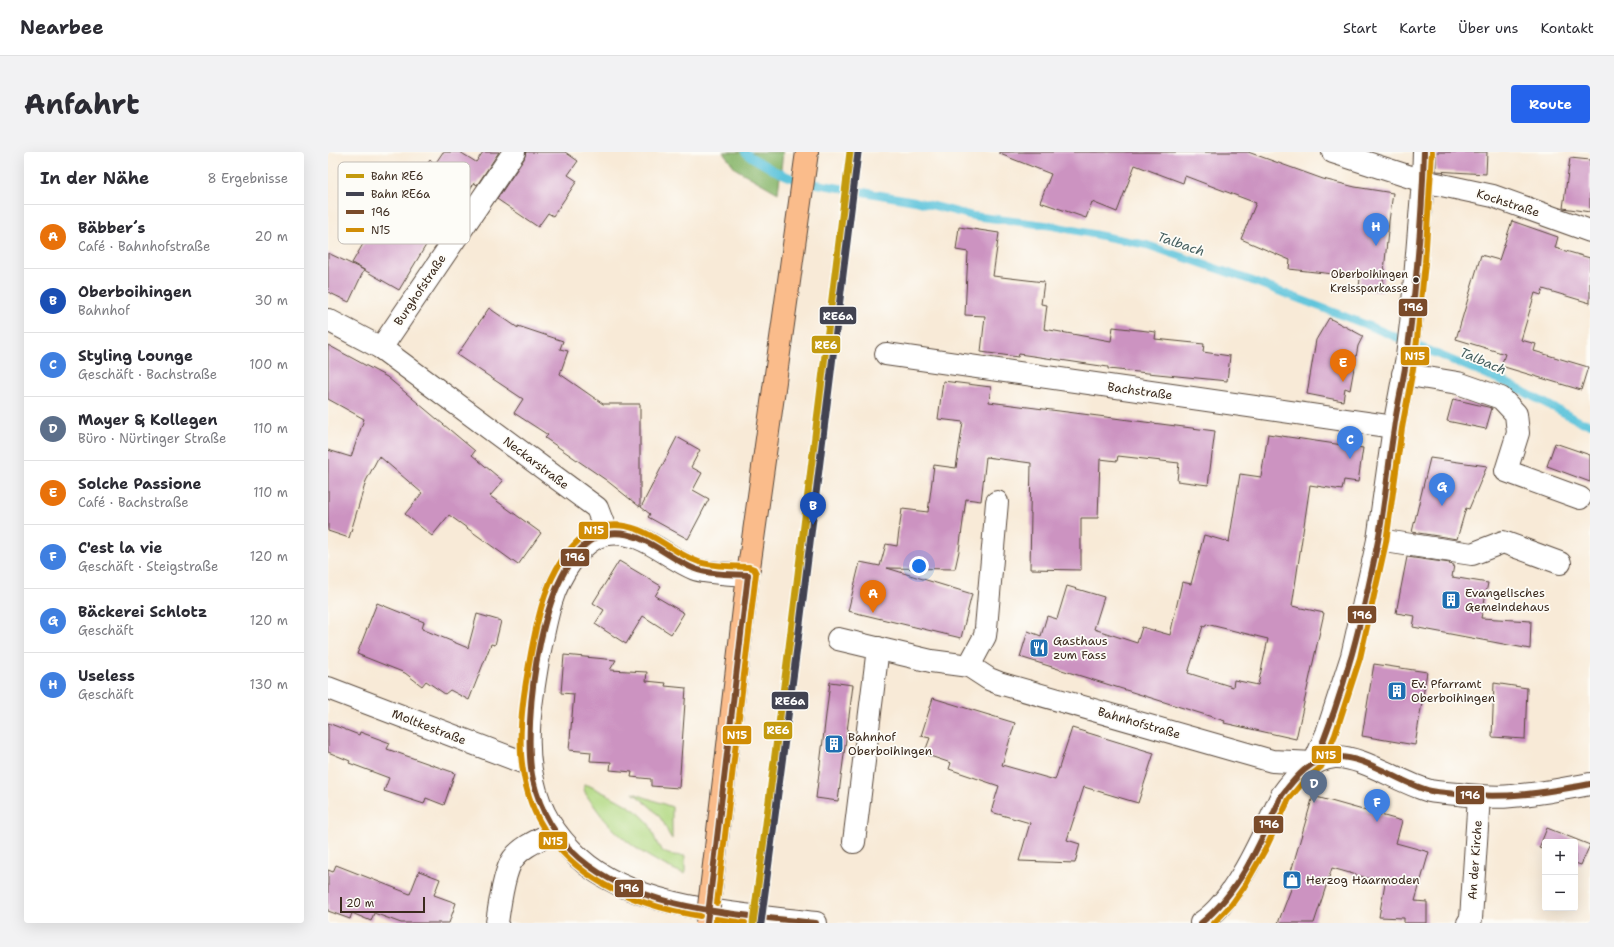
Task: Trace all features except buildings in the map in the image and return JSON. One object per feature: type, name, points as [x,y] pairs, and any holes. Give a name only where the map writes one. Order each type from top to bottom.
[{"type":"main road","points":[[708,923],[748,575],[807,155]]},
{"type":"street","name":"Burghofstraße","points":[[470,217],[514,152]]},
{"type":"street","name":"Kochstraße","points":[[1333,152],[1423,181],[1493,196],[1590,231]]},
{"type":"street","points":[[1314,763],[1328,733],[1352,656],[1378,540],[1412,315],[1424,152]]},
{"type":"street","name":"Burghofstraße","points":[[381,348],[452,244]]},
{"type":"street","name":"Neckarstraße","points":[[328,320],[381,348],[597,508],[607,534]]},
{"type":"street","name":"Bachstraße","points":[[886,354],[1394,427]]},
{"type":"street","points":[[1405,366],[1501,398],[1516,414],[1518,433],[1506,471],[1580,498]]},
{"type":"street","points":[[969,666],[985,636],[997,502]]},
{"type":"street","points":[[748,575],[696,570],[644,540],[629,535],[607,534],[591,540],[579,550],[565,572],[551,600],[540,651],[530,707],[529,742],[532,779],[539,802],[554,832],[580,859],[614,882],[637,892],[692,906],[816,923]]},
{"type":"street","points":[[1378,540],[1472,554],[1503,542],[1560,563]]},
{"type":"street","name":"Bahnhofstraße","points":[[838,639],[931,661],[969,666],[989,679],[999,683],[1272,761],[1314,763]]},
{"type":"street","points":[[854,842],[878,648]]},
{"type":"street","name":"Moltkestraße","points":[[328,688],[530,765]]},
{"type":"street","points":[[1201,923],[1210,918],[1233,891],[1282,796],[1291,782],[1314,763],[1334,757],[1353,759],[1431,791],[1479,796],[1511,796],[1559,790],[1590,784]]},
{"type":"street","name":"An der Kirche","points":[[1468,923],[1471,919],[1479,796]]},
{"type":"street","points":[[497,923],[504,884],[512,860],[529,845],[554,832]]},
{"type":"green space","points":[[723,152],[783,152],[778,193],[736,169]]},
{"type":"green space","points":[[584,785],[588,785],[618,800],[640,814],[649,824],[658,845],[664,852],[685,856],[685,874],[658,862],[622,837],[611,827],[590,800],[585,793]]},
{"type":"green space","points":[[633,793],[672,807],[672,839],[663,821],[655,811]]},
{"type":"waterway","name":"Talbach","points":[[745,152],[773,170],[794,179],[915,201],[973,216],[1053,226],[1147,245],[1250,280],[1367,325],[1509,384],[1581,422],[1590,424]]},
{"type":"rail line","name":"RE6","points":[[753,923],[789,647],[850,152]]},
{"type":"rail line","name":"RE6a","points":[[761,923],[797,648],[858,153]]},
{"type":"transit line","name":"196","points":[[1314,763],[1335,709],[1352,654],[1378,541],[1395,420],[1406,364],[1416,279],[1424,152]]},
{"type":"transit line","name":"N15","points":[[1214,923],[1232,904],[1244,887],[1265,850],[1289,799],[1304,781],[1321,767],[1335,735],[1360,658],[1386,542],[1402,428],[1415,358],[1425,263],[1432,152]]},
{"type":"transit line","name":"N15","points":[[700,916],[677,912],[632,898],[592,877],[573,863],[557,846],[538,819],[530,801],[523,773],[521,754],[522,716],[529,665],[539,613],[551,580],[562,560],[577,542],[596,529],[606,526],[619,525],[632,528],[643,532],[687,557],[699,562],[717,566],[749,567],[754,569],[756,573],[717,903]]},
{"type":"transit line","name":"196","points":[[748,575],[714,573],[695,569],[653,545],[631,535],[619,533],[607,534],[584,546],[565,570],[551,603],[540,642],[533,682],[530,721],[530,755],[533,780],[545,813],[563,842],[579,858],[604,876],[631,889],[692,907],[816,923]]},
{"type":"transit line","name":"196","points":[[707,923],[748,575]]},
{"type":"transit line","name":"196","points":[[1201,923],[1228,896],[1239,881],[1258,847],[1282,795],[1304,770],[1326,758],[1334,757],[1359,760],[1419,787],[1444,793],[1492,796],[1524,794],[1590,784]]},
{"type":"transit line","name":"N15","points":[[715,923],[716,919],[745,923]]},
{"type":"place","name":"Useless","points":[[1376,246]]},
{"type":"place","name":"Oberboihingen Kreissparkasse","points":[[1416,280]]},
{"type":"place","name":"Solche Passione","points":[[1343,382]]},
{"type":"place","name":"Styling Lounge","points":[[1350,459]]},
{"type":"place","name":"Bäckerei Schlotz","points":[[1442,506]]},
{"type":"place","name":"Oberboihingen","points":[[813,525]]},
{"type":"place","name":"Evangelisches Gemeindehaus","points":[[1451,600]]},
{"type":"place","name":"Bäbber´s","points":[[873,613]]},
{"type":"place","name":"Gasthaus zum Fass","points":[[1039,648]]},
{"type":"place","name":"Ev. Pfarramt Oberboihingen","points":[[1397,691]]},
{"type":"place","name":"Bahnhof Oberboihingen","points":[[834,744]]},
{"type":"place","name":"Mayer & Kollegen","points":[[1314,803]]},
{"type":"place","name":"C'est la vie","points":[[1377,822]]},
{"type":"place","name":"Herzog Haarmoden","points":[[1292,880]]}]
